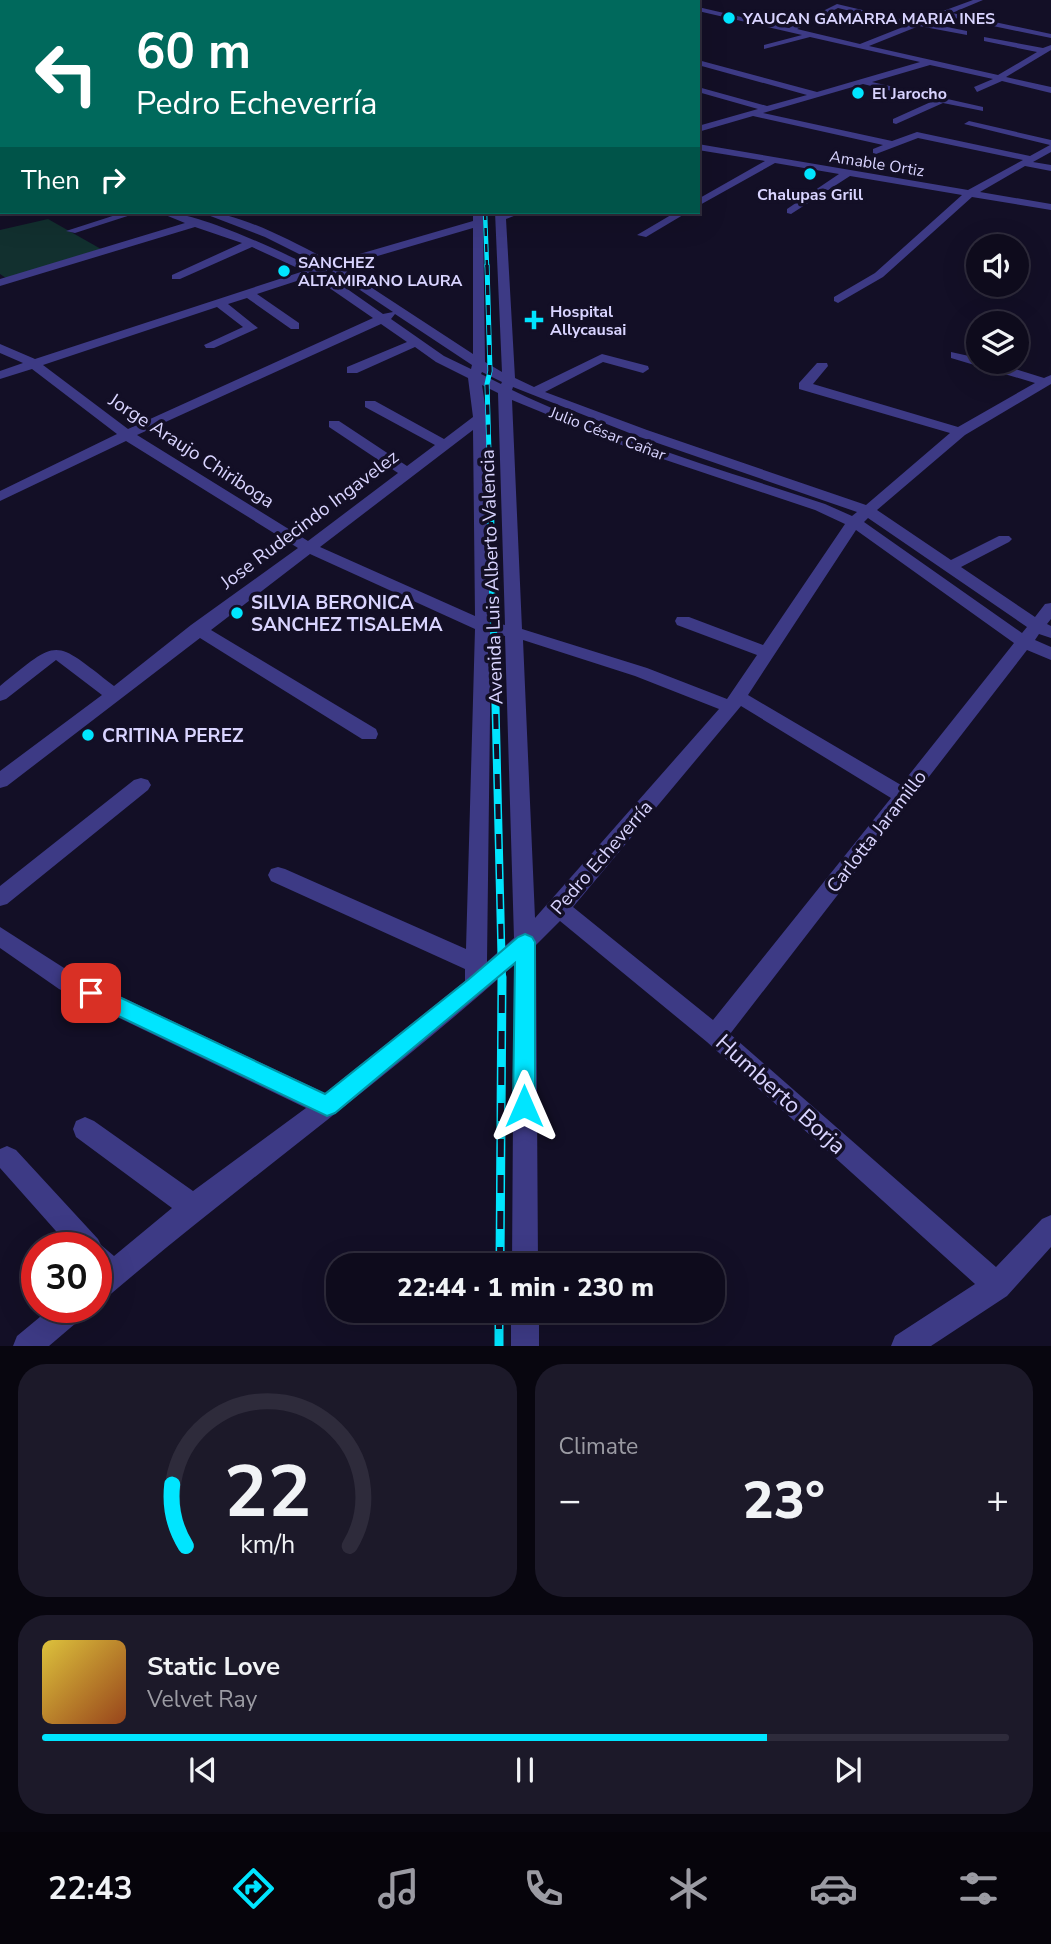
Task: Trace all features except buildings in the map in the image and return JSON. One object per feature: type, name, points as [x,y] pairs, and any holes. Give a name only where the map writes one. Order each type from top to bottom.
[{"type":"street","points":[[861,46],[979,0]]},
{"type":"street","points":[[790,30],[837,6],[964,33]]},
{"type":"street","points":[[700,10],[1050,90]]},
{"type":"street","points":[[942,13],[1051,36]]},
{"type":"street","points":[[707,21],[726,16]]},
{"type":"street","points":[[768,47],[810,35]]},
{"type":"street","points":[[987,39],[1048,49]]},
{"type":"street","points":[[977,89],[1048,49]]},
{"type":"street","points":[[700,128],[930,62]]},
{"type":"street","points":[[700,63],[818,95]]},
{"type":"street","points":[[863,82],[980,109],[966,122],[1051,145]]},
{"type":"street","points":[[820,83],[838,89]]},
{"type":"street","points":[[700,90],[767,109]]},
{"type":"street","points":[[1033,97],[1050,90]]},
{"type":"street","points":[[896,121],[942,100]]},
{"type":"street","points":[[751,114],[892,144]]},
{"type":"street","points":[[876,151],[916,135],[1028,161],[1051,169]]},
{"type":"street","points":[[838,299],[879,275],[970,193],[1051,145]]},
{"type":"street","name":"Amable Ortiz","points":[[700,147],[1051,207]]},
{"type":"street","points":[[700,202],[772,161]]},
{"type":"street","points":[[791,211],[846,174]]},
{"type":"street","points":[[71,230],[128,214]]},
{"type":"street","name":"Julio César Cañar","points":[[169,214],[252,243],[313,271],[415,343],[629,443],[820,507],[860,516],[1037,634]]},
{"type":"street","name":"Julio César Cañar","points":[[213,214],[269,235],[331,266],[400,312],[477,371]]},
{"type":"street","name":"Avenida Luis Alberto Valencia","points":[[500,214],[525,942],[524,1253]]},
{"type":"street","points":[[642,235],[679,214]]},
{"type":"street","points":[[0,375],[478,217],[477,371],[483,626],[476,975],[278,875]]},
{"type":"street","points":[[0,283],[197,223]]},
{"type":"street","points":[[176,277],[252,243]]},
{"type":"street","points":[[248,293],[295,326]]},
{"type":"street","points":[[210,345],[252,328],[219,303]]},
{"type":"street","points":[[0,497],[127,435],[400,312]]},
{"type":"street","points":[[352,370],[415,343]]},
{"type":"street","name":"Jorge Araujo Chiriboga","points":[[0,348],[32,363],[127,435],[309,548],[483,626],[514,632],[735,702],[903,796]]},
{"type":"street","points":[[955,355],[966,358]]},
{"type":"street","points":[[534,392],[602,358],[643,369]]},
{"type":"street","points":[[822,366],[804,386],[960,432]]},
{"type":"street","points":[[1025,374],[1048,380]]},
{"type":"street","name":"Pedro Echeverría","points":[[112,1266],[327,1106],[476,975],[525,942],[559,908],[735,702],[765,652],[860,516],[960,432],[1048,380]]},
{"type":"street","name":"Julio César Cañar","points":[[507,386],[534,392],[860,516],[950,567],[1037,634],[1051,654]]},
{"type":"street","points":[[370,404],[445,445]]},
{"type":"street","name":"Jose Rudecindo Ingavelez","points":[[0,781],[197,629],[480,418]]},
{"type":"street","points":[[334,424],[406,472]]},
{"type":"street","points":[[950,567],[1004,539]]},
{"type":"street","name":"Carlotta Jaramillo","points":[[715,1035],[903,796],[1037,634],[1051,608]]},
{"type":"street","points":[[683,621],[765,652]]},
{"type":"street","points":[[197,629],[369,734]]},
{"type":"street","points":[[0,695],[46,657],[55,654],[64,656],[113,694]]},
{"type":"street","points":[[0,898],[141,785]]},
{"type":"street","name":"Humberto Borja","points":[[559,908],[715,1035],[998,1286]]},
{"type":"street","points":[[0,936],[67,982],[327,1106]]},
{"type":"street","points":[[85,1129],[193,1208]]},
{"type":"street","points":[[7,1158],[74,1232]]},
{"type":"street","points":[[905,1346],[998,1286],[1051,1228]]},
{"type":"street","points":[[27,1346],[55,1323]]},
{"type":"street","points":[[524,1323],[524,1346]]},
{"type":"green space","points":[[48,219],[101,249],[6,278],[0,274],[0,230]]},
{"type":"railway","points":[[485,214],[487,267]]},
{"type":"railway","points":[[487,265],[489,452]]},
{"type":"railway","points":[[489,450],[495,686]]},
{"type":"railway","points":[[495,684],[502,978]]},
{"type":"railway","points":[[500,1253],[502,978]]},
{"type":"railway","points":[[499,1323],[499,1346]]},
{"type":"place","name":"YAUCAN GAMARRA MARIA INES","points":[[729,18]]},
{"type":"place","name":"El Jarocho","points":[[858,93]]},
{"type":"place","name":"Chalupas Grill","points":[[810,174]]},
{"type":"place","name":"SANCHEZ ALTAMIRANO LAURA","points":[[284,271]]},
{"type":"place","name":"Hospital Allycausai","points":[[534,320]]},
{"type":"place","name":"SILVIA BERONICA SANCHEZ TISALEMA","points":[[237,613]]},
{"type":"place","name":"CRITINA PEREZ","points":[[88,735]]},
{"type":"route","points":[[91,993],[327,1106],[525,942],[524,1106]]}]
